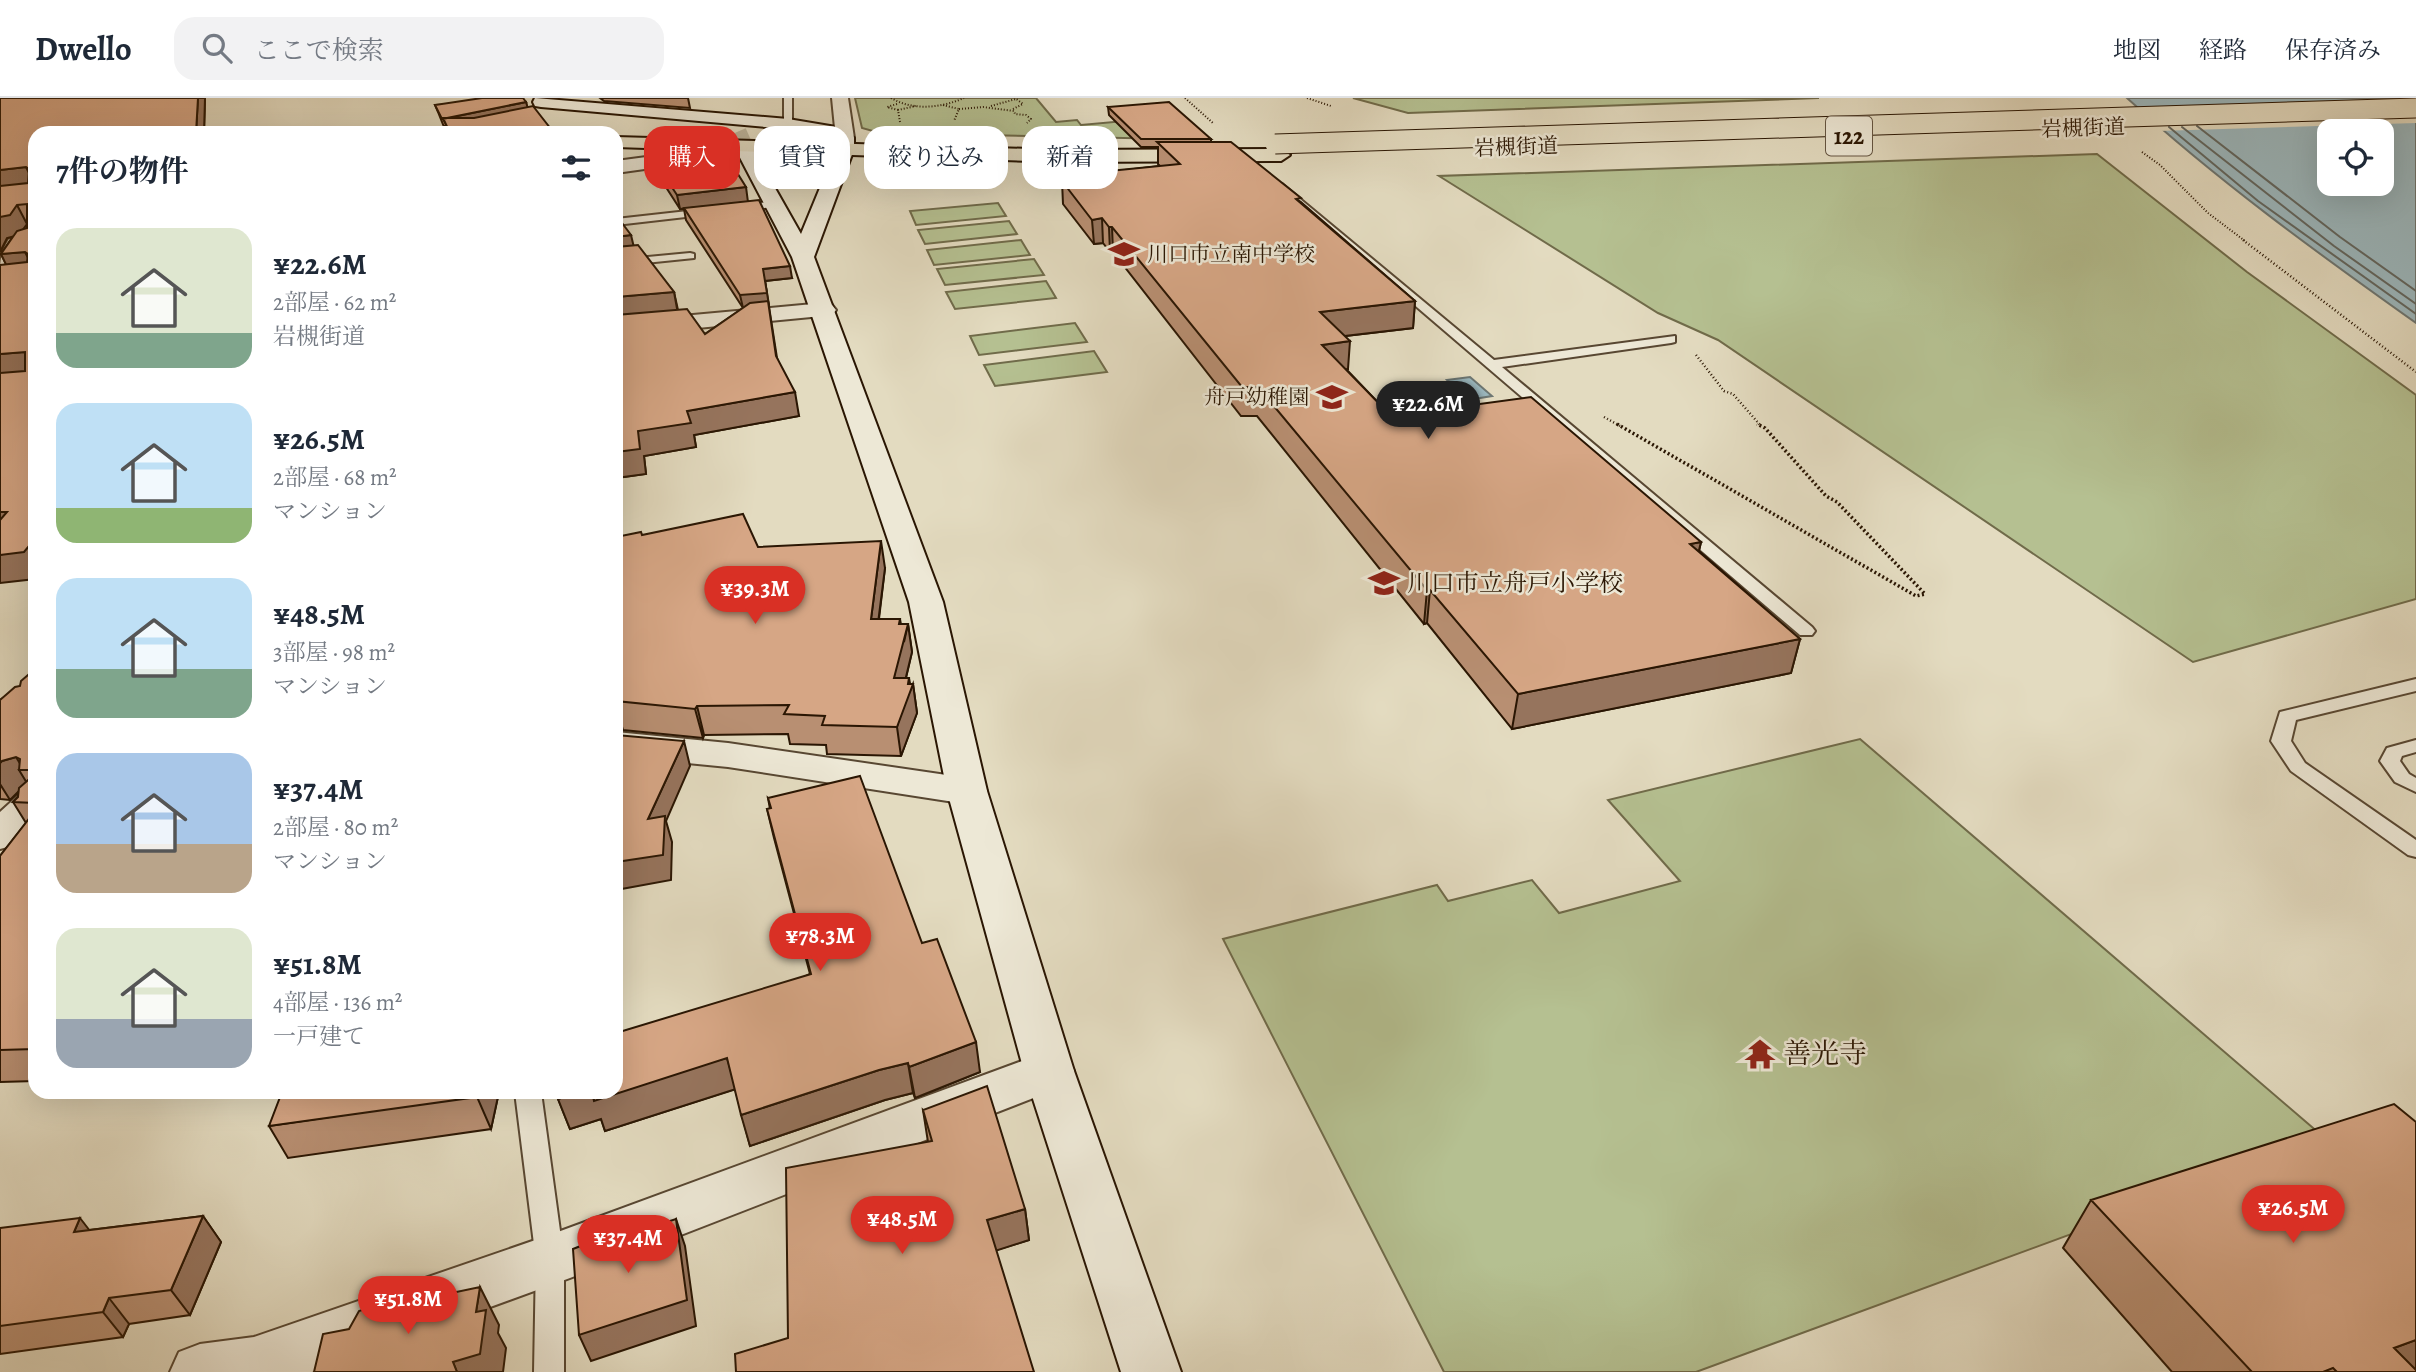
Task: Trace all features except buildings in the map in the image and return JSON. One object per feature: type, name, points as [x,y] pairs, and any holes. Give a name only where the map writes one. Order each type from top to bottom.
[{"type":"highway","name":"岩槻街道","points":[[850,143],[1064,156],[2416,108]]},
{"type":"highway","name":"岩槻街道","points":[[1278,149],[2416,117]]},
{"type":"highway","name":"岩槻街道","points":[[623,133],[754,139]]},
{"type":"highway","name":"岩槻街道","points":[[623,142],[754,143]]},
{"type":"street","points":[[840,98],[843,126]]},
{"type":"street","points":[[539,107],[804,126]]},
{"type":"street","points":[[539,107],[727,125],[742,143],[803,257],[926,602],[967,791],[1049,1071],[1151,1372]]},
{"type":"street","points":[[623,166],[742,143]]},
{"type":"street","points":[[803,257],[828,189]]},
{"type":"street","points":[[4,278],[17,241]]},
{"type":"street","points":[[623,328],[824,310]]},
{"type":"street","points":[[623,745],[727,755],[967,791]]},
{"type":"street","points":[[0,835],[28,809]]},
{"type":"street","points":[[200,1372],[253,1368],[550,1260],[1049,1071]]},
{"type":"lane","points":[[788,98],[788,124]]},
{"type":"lane","points":[[1273,179],[1806,631]]},
{"type":"lane","points":[[623,221],[776,204]]},
{"type":"lane","points":[[623,262],[690,256]]},
{"type":"lane","points":[[1493,364],[1671,340]]},
{"type":"lane","points":[[2411,690],[2287,716],[2281,741],[2298,767],[2416,850]]},
{"type":"lane","points":[[2416,746],[2394,752],[2390,761],[2402,778],[2416,786]]},
{"type":"lane","points":[[529,1099],[550,1260],[549,1372]]},
{"type":"path","points":[[891,98],[916,106]]},
{"type":"path","points":[[943,105],[964,98]]},
{"type":"path","points":[[900,103],[887,107],[898,110],[943,105],[959,109],[983,107],[1016,98],[1023,104],[1022,107],[1009,110]]},
{"type":"path","points":[[1185,98],[1217,127]]},
{"type":"path","points":[[1307,98],[1333,106]]},
{"type":"path","points":[[983,107],[1009,110],[1031,119],[1022,125]]},
{"type":"path","points":[[953,122],[959,109]]},
{"type":"path","points":[[898,110],[898,121],[904,124]]},
{"type":"path","points":[[944,123],[963,125]]},
{"type":"path","points":[[2131,148],[2157,160],[2208,213],[2416,372]]},
{"type":"path","points":[[1596,412],[1916,596],[1925,593],[1837,502],[1826,496],[1732,394],[1724,391],[1689,347]]},
{"type":"green space","points":[[855,98],[1036,98],[1056,122],[1077,120],[1081,125],[1158,118],[1171,139],[1118,138],[1118,126],[1022,126],[1022,136],[1008,136],[1008,126],[862,128]]},
{"type":"green space","points":[[1353,98],[1819,98],[1408,113]]},
{"type":"green space","points":[[2097,154],[2247,272],[2416,395],[2416,599],[2193,662],[1718,340],[1658,313],[1439,176]]},
{"type":"green space","points":[[998,203],[1006,216],[916,225],[910,211]]},
{"type":"green space","points":[[1009,221],[1017,234],[925,244],[918,230]]},
{"type":"green space","points":[[1021,240],[1030,255],[934,265],[927,250]]},
{"type":"green space","points":[[1034,259],[1044,275],[945,285],[937,269]]},
{"type":"green space","points":[[1046,281],[1056,298],[955,309],[946,292]]},
{"type":"green space","points":[[1075,323],[1087,342],[979,355],[970,336]]},
{"type":"green space","points":[[1094,351],[1107,372],[995,386],[984,365]]},
{"type":"green space","name":"善光寺","points":[[1860,739],[2327,1140],[1696,1372],[1444,1372],[1223,939],[1437,885],[1448,901],[1532,880],[1559,913],[1680,881],[1608,800]]},
{"type":"water","points":[[2127,98],[2416,98],[2416,323],[2268,215],[2196,158]]},
{"type":"water","points":[[1470,377],[1492,396],[1468,400],[1447,380]]},
{"type":"pier","points":[[2416,103],[2416,123],[2394,124],[2394,119],[2317,119],[2317,126],[2158,131],[2137,112]]},
{"type":"tunnel","points":[[740,139],[744,148]]},
{"type":"place","name":"川口市立南中学校","points":[[1124,254]]},
{"type":"place","name":"舟戸幼稚園","points":[[1332,397]]},
{"type":"place","name":"川口市立舟戸小学校","points":[[1384,583]]},
{"type":"place","name":"善光寺","points":[[1760,1054]]}]
